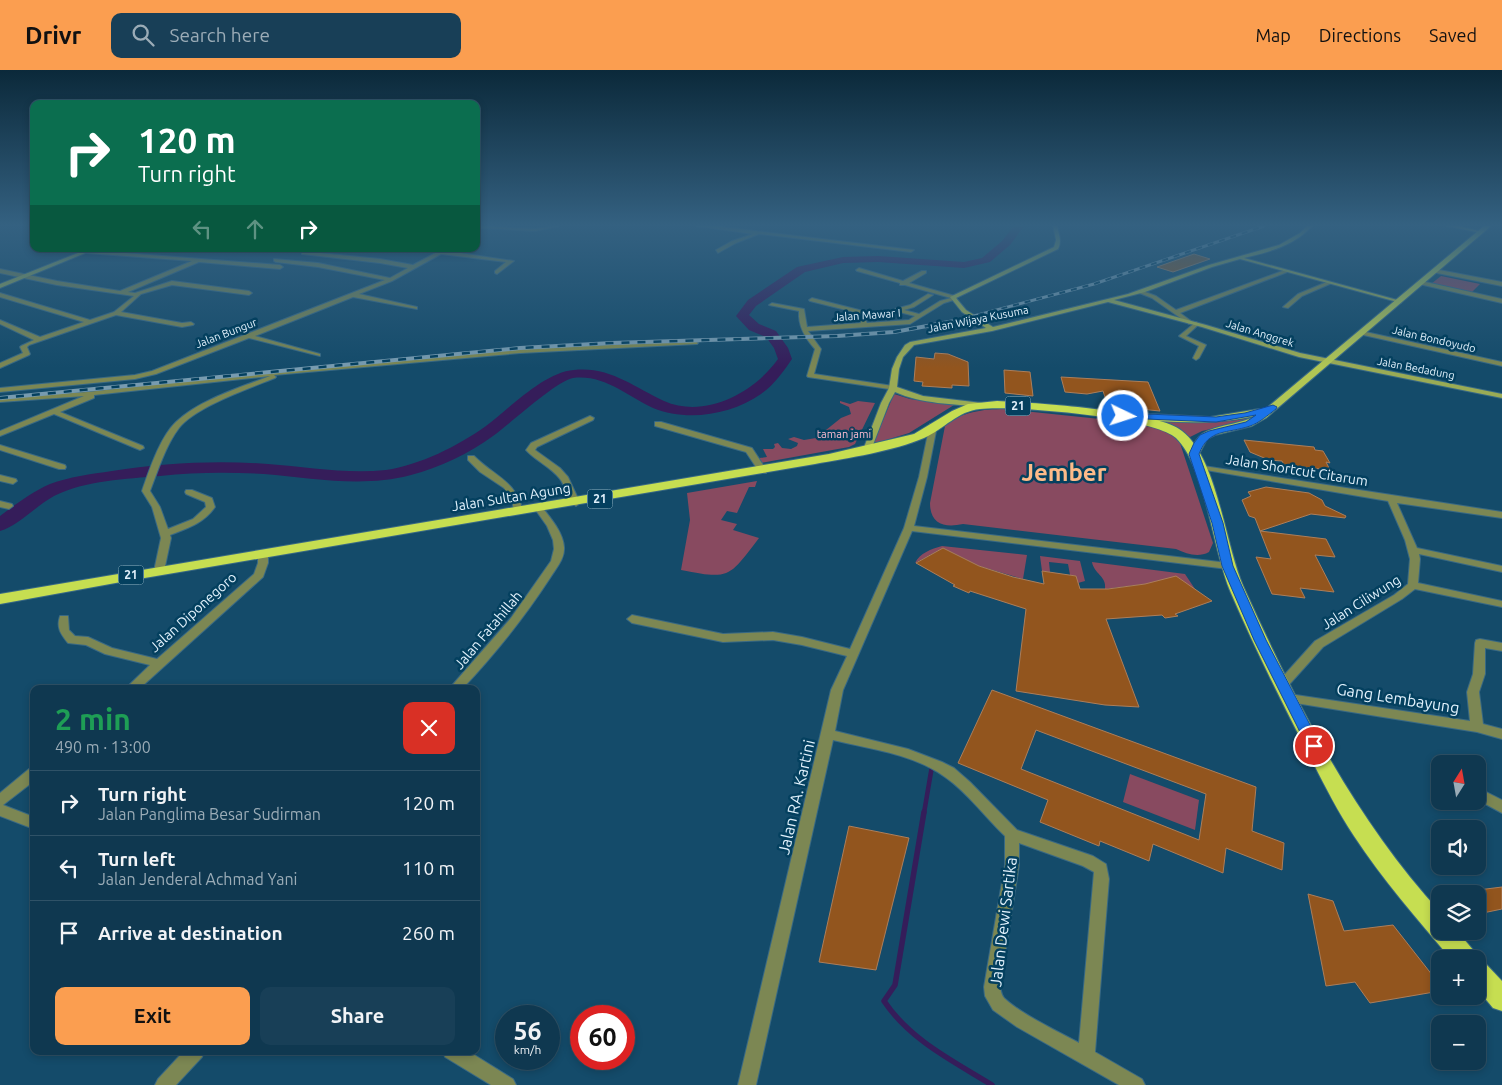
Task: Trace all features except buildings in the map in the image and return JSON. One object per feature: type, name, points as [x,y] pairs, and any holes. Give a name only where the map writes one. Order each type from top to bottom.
[{"type":"highway","name":"Jalan Sultan Agung","points":[[0,599],[763,471],[867,450],[918,436],[957,411],[982,405],[1027,406],[1108,415]]},
{"type":"highway","name":"21","points":[[1108,415],[1160,424],[1180,434],[1197,461],[1222,538],[1228,566],[1247,613],[1286,692],[1361,829],[1431,917]]},
{"type":"highway","name":"21","points":[[1450,940],[1458,950]]},
{"type":"highway","points":[[1486,981],[1502,999]]},
{"type":"main road","points":[[1197,461],[1199,443],[1204,437],[1212,432],[1249,424],[1273,407],[1431,273]]},
{"type":"main road","points":[[1108,415],[1216,419],[1246,416],[1273,407]]},
{"type":"street","points":[[9,273],[137,294],[170,283],[249,293]]},
{"type":"street","points":[[0,286],[32,273]]},
{"type":"street","points":[[122,292],[169,273]]},
{"type":"street","points":[[356,273],[390,280]]},
{"type":"street","name":"Jalan Bungur","points":[[0,390],[145,375],[249,336],[390,280],[402,273]]},
{"type":"street","points":[[869,273],[954,298],[964,311],[992,329]]},
{"type":"street","points":[[902,284],[921,273]]},
{"type":"street","points":[[954,298],[1004,273]]},
{"type":"street","name":"Jalan Wijaya Kusuma","points":[[893,388],[900,355],[906,346],[919,341],[992,329],[1140,292],[1191,273]]},
{"type":"street","points":[[1177,312],[1281,273]]},
{"type":"street","points":[[1296,273],[1399,302]]},
{"type":"street","points":[[1446,273],[1502,284]]},
{"type":"street","points":[[1286,307],[1300,295],[1329,282]]},
{"type":"street","points":[[1421,283],[1502,301]]},
{"type":"street","name":"Jalan Anggrek","points":[[1140,292],[1154,297],[1189,322]]},
{"type":"street","points":[[0,366],[27,354],[23,347],[117,312],[137,294]]},
{"type":"street","points":[[353,294],[415,308]]},
{"type":"street","points":[[0,295],[90,322]]},
{"type":"street","points":[[920,316],[897,310],[912,306],[930,295]]},
{"type":"street","name":"Jalan Mawar I","points":[[805,329],[910,322],[942,302],[954,298]]},
{"type":"street","points":[[812,300],[865,313],[862,319],[865,326]]},
{"type":"street","name":"Jalan Anggrek","points":[[1108,300],[1327,362]]},
{"type":"street","points":[[772,305],[802,310],[801,320],[811,344],[818,349],[810,376],[893,388],[904,393],[982,405]]},
{"type":"street","points":[[117,312],[182,325],[191,324]]},
{"type":"street","points":[[0,322],[40,340]]},
{"type":"street","points":[[1196,324],[1182,336],[1203,345],[1196,358]]},
{"type":"street","name":"Jalan Bondoyudo","points":[[1361,333],[1502,364]]},
{"type":"street","points":[[249,336],[318,355]]},
{"type":"street","points":[[0,400],[100,393],[285,372],[520,351],[695,343]]},
{"type":"street","name":"Jalan Bedadung","points":[[1327,362],[1502,396]]},
{"type":"street","points":[[159,571],[166,538],[156,507],[146,491],[174,430],[179,423],[206,406],[285,372]]},
{"type":"street","points":[[867,450],[885,402],[893,388]]},
{"type":"street","points":[[0,434],[100,393]]},
{"type":"street","points":[[56,412],[140,448]]},
{"type":"street","points":[[576,503],[565,479],[557,470],[530,450],[534,445],[590,418]]},
{"type":"street","points":[[658,424],[749,450],[763,471]]},
{"type":"street","name":"Jalan RA. Kartini","points":[[746,1085],[837,690],[909,528],[923,477],[933,426]]},
{"type":"street","points":[[0,447],[62,467]]},
{"type":"street","points":[[471,458],[483,470],[507,486],[516,502],[518,512]]},
{"type":"street","name":"Jalan Shortcut Citarum","points":[[1197,461],[1391,500],[1502,515]]},
{"type":"street","points":[[0,478],[13,481]]},
{"type":"street","points":[[165,533],[195,522],[211,507],[209,500],[189,492]]},
{"type":"street","name":"Jalan Ciliwung","points":[[1286,692],[1318,644],[1398,597],[1413,585],[1415,559],[1410,540],[1391,500]]},
{"type":"street","name":"Jalan Fatahillah","points":[[459,685],[511,628],[528,606],[557,558],[560,546],[557,537],[539,509]]},
{"type":"street","points":[[909,528],[1228,566]]},
{"type":"street","points":[[1412,550],[1502,569]]},
{"type":"street","name":"Jalan Diponegoro","points":[[136,685],[259,575],[263,563],[263,554]]},
{"type":"street","points":[[1413,585],[1502,604]]},
{"type":"street","points":[[64,619],[64,631],[72,640],[88,641],[109,651],[160,664]]},
{"type":"street","points":[[632,619],[723,638],[773,636],[854,654]]},
{"type":"street","points":[[1477,727],[1473,692],[1479,674],[1480,643],[1502,647]]},
{"type":"street","name":"Gang Lembayung","points":[[1286,692],[1477,727],[1502,734]]},
{"type":"street","points":[[828,734],[885,748],[933,763],[949,772],[1012,834],[1088,861],[1101,869],[1102,879],[1086,1055]]},
{"type":"street","points":[[0,801],[30,776]]},
{"type":"street","points":[[1486,798],[1502,807]]},
{"type":"street","points":[[0,810],[30,821]]},
{"type":"street","name":"Jalan Dewi Sartika","points":[[1012,834],[1012,865],[992,987],[994,996],[999,1004],[1023,1021],[1136,1085]]},
{"type":"street","points":[[164,1085],[192,1055]]},
{"type":"street","points":[[458,1055],[508,1085]]},
{"type":"green space","points":[[1441,276],[1480,284],[1471,293],[1431,284]]},
{"type":"green space","points":[[894,394],[910,399],[954,405],[909,433],[873,444]]},
{"type":"green space","name":"taman jami","points":[[840,401],[850,404],[858,401],[875,403],[855,444],[849,447],[761,463],[759,458],[767,457],[763,449],[773,449],[775,447],[774,444],[778,443],[782,448],[791,449],[797,446],[798,443],[788,439],[794,437],[804,440],[816,438],[841,418],[851,414],[849,407],[840,403]]},
{"type":"green space","points":[[1004,409],[1129,422],[1163,428],[1179,440],[1213,543],[1209,552],[1201,555],[1192,555],[1176,549],[963,524],[944,525],[939,523],[932,516],[930,503],[945,426],[965,414]]},
{"type":"green space","points":[[1254,417],[1250,420],[1202,431],[1190,437],[1171,425],[1148,419],[1215,422]]},
{"type":"green space","points":[[757,481],[755,487],[749,487],[737,513],[727,511],[721,520],[737,524],[733,530],[759,538],[741,561],[728,572],[720,575],[681,570],[690,520],[687,493]]},
{"type":"green space","points":[[942,546],[1027,555],[1023,579],[979,566],[943,548],[915,563],[923,554]]},
{"type":"green space","points":[[1040,556],[1080,561],[1085,581],[1078,583],[1076,576],[1070,575],[1068,564],[1049,562],[1050,572],[1042,571]]},
{"type":"green space","points":[[1092,562],[1185,574],[1195,589],[1145,584],[1105,589],[1104,581]]},
{"type":"green space","points":[[1130,774],[1199,800],[1195,830],[1123,802]]},
{"type":"waterway","points":[[0,525],[34,500],[57,488],[120,475],[203,468],[265,469],[357,476],[384,475],[407,471],[442,457],[476,440],[554,382],[572,374],[601,376],[613,380],[671,409],[703,410],[731,404],[756,391],[767,382],[785,359],[781,348],[771,334],[754,327],[742,316],[752,303],[795,273]]},
{"type":"waterway","points":[[924,813],[932,766]]},
{"type":"waterway","points":[[924,812],[895,985],[884,1001],[906,1027],[933,1049],[992,1085]]},
{"type":"railway","points":[[956,321],[1094,284],[1125,273]]},
{"type":"railway","points":[[0,398],[520,348],[612,343],[837,336],[894,332],[956,321]]},
{"type":"district","name":"Jember","points":[[1064,473]]},
{"type":"route","points":[[1123,416],[1194,420],[1216,419],[1246,416],[1273,407],[1263,416],[1249,424],[1212,432],[1199,443],[1194,454],[1218,523],[1228,566],[1247,613],[1314,746]]}]
